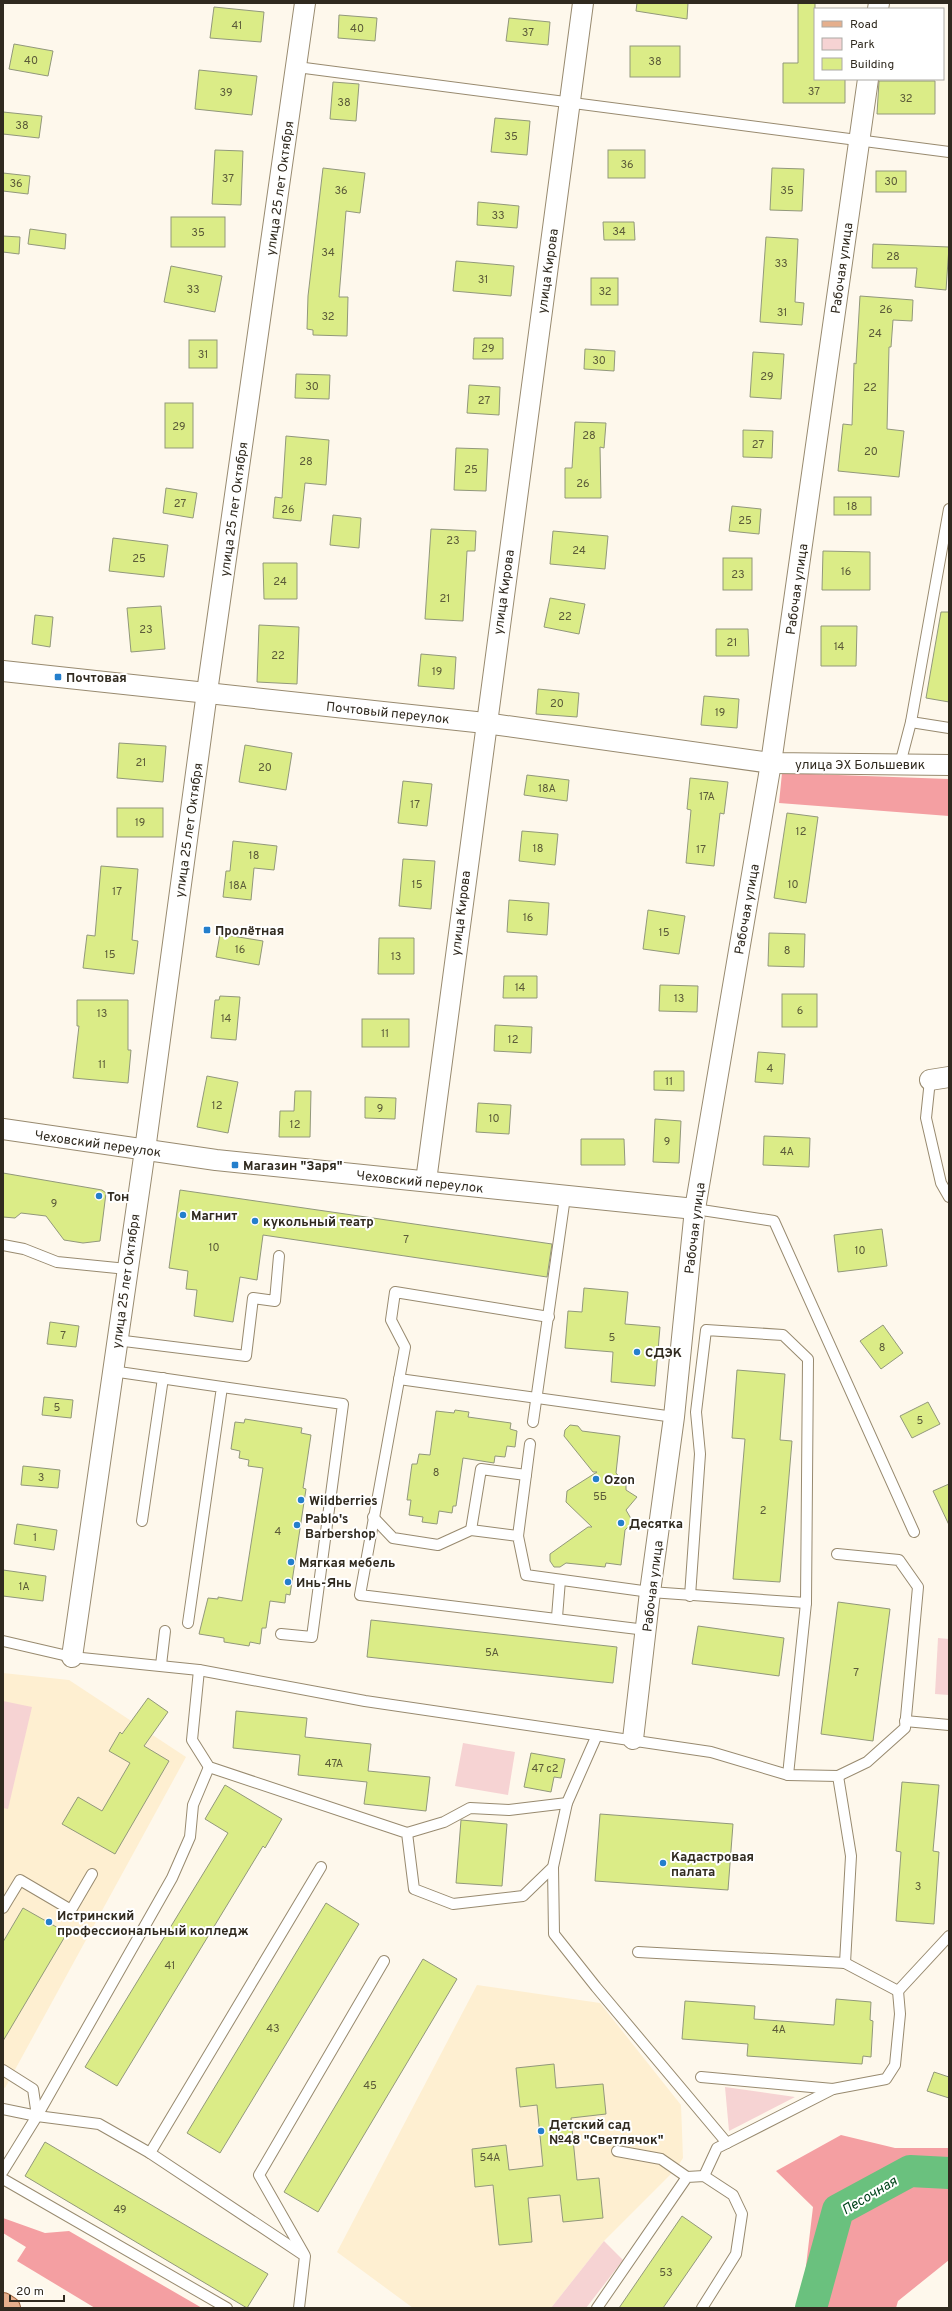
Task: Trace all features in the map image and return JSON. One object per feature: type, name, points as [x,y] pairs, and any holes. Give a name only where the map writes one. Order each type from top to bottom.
[{"type":"main road","points":[[3,2304],[9,2308]]},
{"type":"street","name":"улица 25 лет Октября","points":[[72,1657],[116,1340],[145,1150],[207,692],[305,3]]},
{"type":"street","name":"улица Кирова","points":[[426,1181],[485,723],[583,3]]},
{"type":"street","name":"Рабочая улица","points":[[633,1739],[650,1592],[674,1417],[695,1209],[771,764],[868,80]]},
{"type":"street","name":"Почтовый переулок","points":[[3,670],[485,723],[771,764]]},
{"type":"street","name":"улица ЭХ Большевик","points":[[771,764],[949,765]]},
{"type":"street","name":"Чеховский переулок","points":[[3,1129],[216,1160],[426,1181],[565,1197],[695,1209]]},
{"type":"lane","points":[[297,67],[570,101],[949,152]]},
{"type":"lane","points":[[900,764],[911,722],[949,509]]},
{"type":"lane","points":[[911,722],[949,728]]},
{"type":"lane","points":[[940,1078],[926,1118],[941,1183],[949,1197]]},
{"type":"lane","points":[[533,1422],[565,1197]]},
{"type":"lane","points":[[695,1209],[774,1221],[914,1532]]},
{"type":"lane","points":[[3,1245],[24,1249],[57,1262],[127,1269]]},
{"type":"lane","points":[[116,1340],[246,1356],[253,1298],[275,1301],[279,1256]]},
{"type":"lane","points":[[549,1316],[395,1292],[392,1320],[405,1347],[360,1595],[646,1630]]},
{"type":"lane","points":[[690,1596],[700,1454],[696,1412],[706,1330],[783,1335],[808,1359],[806,1603],[788,1775]]},
{"type":"lane","points":[[112,1371],[343,1404],[312,1637],[281,1634]]},
{"type":"lane","points":[[142,1522],[164,1378]]},
{"type":"lane","points":[[399,1379],[674,1417]]},
{"type":"lane","points":[[188,1623],[222,1387]]},
{"type":"lane","points":[[530,1444],[518,1536],[526,1575],[650,1592],[806,1603]]},
{"type":"lane","points":[[471,1530],[481,1469],[526,1475]]},
{"type":"lane","points":[[373,1517],[393,1538],[438,1545],[471,1530],[518,1536]]},
{"type":"lane","points":[[3,1641],[72,1657],[199,1670],[365,1701],[633,1739],[712,1752],[788,1775],[838,1776],[867,1762],[905,1728],[918,1587],[899,1560],[837,1554]]},
{"type":"lane","points":[[557,1618],[560,1580]]},
{"type":"lane","points":[[161,1666],[165,1631]]},
{"type":"lane","points":[[199,1670],[192,1740],[209,1767],[407,1833],[444,1822],[470,1808],[509,1810],[567,1803]]},
{"type":"lane","points":[[905,1721],[949,1725]]},
{"type":"lane","points":[[597,1735],[567,1803],[553,1866],[554,1934],[596,1987],[727,2143]]},
{"type":"lane","points":[[3,2170],[37,2116],[172,1878],[190,1836],[194,1805],[209,1767]]},
{"type":"lane","points":[[838,1776],[851,1856],[846,1963]]},
{"type":"lane","points":[[407,1833],[414,1889],[453,1904],[523,1896],[553,1866]]},
{"type":"lane","points":[[150,2152],[321,1867]]},
{"type":"lane","points":[[3,1908],[20,1880],[71,1910],[92,1874]]},
{"type":"lane","points":[[704,2176],[717,2148],[833,2090],[886,2079],[895,2065],[900,2014],[898,1991],[949,1936]]},
{"type":"lane","points":[[638,1952],[846,1963],[898,1991]]},
{"type":"lane","points":[[299,2308],[305,2256],[259,2175],[384,1961]]},
{"type":"lane","points":[[3,2070],[32,2089],[37,2116]]},
{"type":"lane","points":[[701,2077],[833,2090]]},
{"type":"lane","points":[[3,2109],[37,2116],[99,2124],[150,2152],[305,2256]]},
{"type":"lane","points":[[617,2151],[661,2159],[687,2177],[704,2176],[733,2195],[742,2214],[736,2254],[702,2308]]},
{"type":"lane","points":[[597,2308],[687,2177]]},
{"type":"lane","points":[[3,2179],[227,2308]]},
{"type":"shaded area","points":[[782,773],[949,779],[949,816],[779,803]]},
{"type":"shaded area","name":"Истринский профессиональный колледж","points":[[3,1673],[69,1680],[186,1757],[5,2088],[3,2087]]},
{"type":"shaded area","name":"Детский сад №48 \"Светлячок\"","points":[[477,1985],[600,2003],[681,2105],[683,2158],[676,2169],[604,2241],[551,2308],[413,2308],[337,2252]]},
{"type":"shaded area","points":[[841,2135],[895,2148],[949,2148],[949,2260],[898,2301],[896,2308],[801,2308],[813,2207],[776,2171]]},
{"type":"shaded area","points":[[3,2218],[45,2233],[69,2231],[202,2308],[95,2308],[17,2261],[26,2247],[3,2233]]},
{"type":"green space","points":[[938,1638],[949,1639],[949,1695],[935,1694]]},
{"type":"green space","points":[[3,1701],[32,1707],[8,1809],[3,1808]]},
{"type":"green space","points":[[463,1743],[515,1752],[508,1795],[455,1786]]},
{"type":"green space","points":[[725,2087],[795,2097],[729,2131]]},
{"type":"green space","points":[[604,2241],[623,2260],[586,2308],[551,2308]]},
{"type":"building","points":[[637,3],[688,3],[687,19],[636,11]]},
{"type":"building","points":[[798,3],[815,3],[814,80],[845,80],[845,103],[783,103],[783,63],[798,63]]},
{"type":"building","points":[[214,7],[264,12],[261,42],[210,38]]},
{"type":"building","points":[[339,15],[377,18],[375,41],[338,38]]},
{"type":"building","points":[[509,18],[550,22],[548,45],[506,41]]},
{"type":"building","points":[[14,44],[53,51],[48,76],[9,69]]},
{"type":"building","points":[[630,46],[680,46],[680,77],[630,77]]},
{"type":"building","points":[[199,70],[257,76],[252,115],[195,109]]},
{"type":"building","points":[[879,81],[935,81],[935,114],[877,114]]},
{"type":"building","points":[[333,82],[359,84],[356,121],[330,119]]},
{"type":"building","points":[[3,112],[42,116],[39,138],[3,134]]},
{"type":"building","points":[[495,118],[530,121],[527,155],[491,152]]},
{"type":"building","points":[[215,150],[243,151],[241,205],[212,204]]},
{"type":"building","points":[[608,150],[645,150],[645,178],[608,178]]},
{"type":"building","points":[[323,168],[365,173],[360,213],[346,211],[339,297],[348,297],[347,336],[313,335],[313,330],[307,329],[308,296]]},
{"type":"building","points":[[772,168],[804,169],[802,211],[770,210]]},
{"type":"building","points":[[876,171],[906,171],[906,192],[876,192]]},
{"type":"building","points":[[3,173],[30,176],[28,194],[3,191]]},
{"type":"building","points":[[478,202],[519,206],[517,228],[477,225]]},
{"type":"building","points":[[171,217],[225,217],[225,247],[171,247]]},
{"type":"building","points":[[603,222],[634,222],[635,240],[604,240]]},
{"type":"building","points":[[30,229],[66,234],[65,249],[28,244]]},
{"type":"building","points":[[3,236],[20,237],[19,254],[3,252]]},
{"type":"building","points":[[766,237],[798,239],[795,302],[804,303],[802,325],[760,322]]},
{"type":"building","points":[[873,244],[949,247],[946,290],[915,287],[917,268],[872,268]]},
{"type":"building","points":[[456,261],[514,266],[511,296],[453,291]]},
{"type":"building","points":[[171,266],[222,276],[215,312],[164,302]]},
{"type":"building","points":[[591,278],[618,278],[618,305],[591,305]]},
{"type":"building","points":[[860,296],[913,300],[912,321],[893,320],[891,347],[889,347],[887,429],[904,431],[899,477],[838,471],[843,424],[852,425],[854,363],[856,364]]},
{"type":"building","points":[[474,338],[503,338],[503,359],[473,359]]},
{"type":"building","points":[[189,340],[217,340],[217,368],[189,368]]},
{"type":"building","points":[[585,349],[615,351],[614,371],[584,369]]},
{"type":"building","points":[[753,352],[784,354],[781,399],[750,397]]},
{"type":"building","points":[[296,374],[330,375],[329,399],[295,398]]},
{"type":"building","points":[[469,385],[500,387],[499,415],[467,413]]},
{"type":"building","points":[[165,403],[193,403],[193,448],[165,448]]},
{"type":"building","points":[[575,422],[606,423],[604,448],[600,447],[601,498],[565,498],[565,468],[572,468]]},
{"type":"building","points":[[743,430],[773,431],[772,458],[743,457]]},
{"type":"building","points":[[286,436],[329,440],[326,485],[305,483],[301,521],[273,518],[275,497],[282,498]]},
{"type":"building","points":[[456,448],[488,449],[486,491],[454,490]]},
{"type":"building","points":[[166,488],[197,493],[193,518],[163,513]]},
{"type":"building","points":[[834,497],[871,497],[871,515],[834,515]]},
{"type":"building","points":[[732,506],[761,509],[759,534],[729,531]]},
{"type":"building","points":[[333,515],[361,518],[359,548],[330,545]]},
{"type":"building","points":[[431,529],[476,531],[475,551],[467,551],[463,621],[425,619]]},
{"type":"building","points":[[553,531],[608,536],[605,569],[550,564]]},
{"type":"building","points":[[113,538],[168,545],[164,577],[109,571]]},
{"type":"building","points":[[823,551],[870,552],[870,590],[822,590]]},
{"type":"building","points":[[723,558],[752,558],[752,590],[723,590]]},
{"type":"building","points":[[263,563],[297,563],[297,599],[264,599]]},
{"type":"building","points":[[550,598],[585,604],[579,634],[544,627]]},
{"type":"building","points":[[161,606],[165,649],[131,652],[127,608]]},
{"type":"building","points":[[941,612],[949,612],[949,702],[926,698]]},
{"type":"building","points":[[35,615],[53,617],[50,647],[32,644]]},
{"type":"building","points":[[259,625],[299,627],[297,684],[257,682]]},
{"type":"building","points":[[821,626],[857,626],[856,666],[821,666]]},
{"type":"building","points":[[716,629],[748,629],[749,656],[716,656]]},
{"type":"building","points":[[421,654],[456,657],[454,689],[418,686]]},
{"type":"building","points":[[538,689],[579,693],[577,717],[536,714]]},
{"type":"building","points":[[704,696],[739,699],[737,728],[701,725]]},
{"type":"building","points":[[119,743],[166,746],[163,782],[117,778]]},
{"type":"building","points":[[245,745],[292,753],[286,790],[239,782]]},
{"type":"building","points":[[527,775],[569,780],[567,801],[524,795]]},
{"type":"building","points":[[690,778],[728,782],[724,814],[720,813],[714,866],[686,863],[691,810],[687,809]]},
{"type":"building","points":[[403,781],[432,784],[427,826],[398,823]]},
{"type":"building","points":[[117,808],[163,808],[163,837],[117,837]]},
{"type":"building","points":[[787,813],[818,817],[806,903],[774,898]]},
{"type":"building","points":[[522,831],[558,834],[555,865],[519,861]]},
{"type":"building","points":[[233,841],[277,846],[274,870],[254,868],[251,900],[223,897],[226,871],[230,871]]},
{"type":"building","points":[[403,859],[435,861],[431,909],[399,906]]},
{"type":"building","points":[[101,866],[138,869],[132,940],[138,941],[134,974],[83,968],[87,935],[95,936]]},
{"type":"building","points":[[509,900],[549,903],[547,935],[507,932]]},
{"type":"building","points":[[648,910],[685,916],[679,954],[643,949]]},
{"type":"building","points":[[769,933],[805,934],[804,967],[768,966]]},
{"type":"building","points":[[220,934],[263,941],[259,965],[216,957]]},
{"type":"building","points":[[379,938],[414,938],[414,974],[378,974]]},
{"type":"building","points":[[504,976],[537,976],[537,998],[503,998]]},
{"type":"building","points":[[660,985],[698,986],[697,1012],[659,1011]]},
{"type":"building","points":[[782,994],[817,994],[817,1027],[782,1027]]},
{"type":"building","points":[[220,996],[240,997],[236,1040],[211,1038],[215,1000],[219,1000]]},
{"type":"building","points":[[77,1000],[128,1000],[128,1050],[131,1050],[128,1083],[73,1078],[79,1026],[77,1026]]},
{"type":"building","points":[[362,1019],[409,1019],[409,1047],[362,1047]]},
{"type":"building","points":[[495,1025],[532,1027],[531,1053],[494,1051]]},
{"type":"building","points":[[758,1052],[785,1054],[783,1084],[755,1082]]},
{"type":"building","points":[[654,1071],[684,1071],[684,1091],[654,1090]]},
{"type":"building","points":[[207,1076],[238,1082],[228,1133],[197,1127]]},
{"type":"building","points":[[295,1091],[311,1091],[310,1137],[279,1137],[280,1111],[294,1111]]},
{"type":"building","points":[[365,1097],[396,1098],[395,1119],[365,1118]]},
{"type":"building","points":[[478,1103],[511,1105],[509,1134],[476,1132]]},
{"type":"building","points":[[655,1119],[681,1121],[679,1163],[653,1162]]},
{"type":"building","points":[[764,1136],[810,1138],[809,1167],[763,1165]]},
{"type":"building","points":[[581,1139],[624,1139],[625,1165],[581,1165]]},
{"type":"building","points":[[3,1173],[102,1190],[106,1193],[100,1241],[83,1243],[64,1240],[46,1216],[21,1213],[15,1218],[3,1217]]},
{"type":"building","points":[[180,1190],[552,1244],[547,1277],[263,1235],[257,1280],[240,1277],[233,1322],[194,1316],[197,1290],[186,1289],[188,1271],[169,1268]]},
{"type":"building","points":[[882,1229],[887,1266],[838,1272],[834,1235]]},
{"type":"building","points":[[584,1288],[628,1292],[625,1324],[660,1327],[655,1386],[611,1382],[613,1352],[565,1348],[568,1311],[582,1312]]},
{"type":"building","points":[[50,1322],[79,1326],[76,1347],[47,1344]]},
{"type":"building","points":[[883,1325],[903,1353],[881,1369],[860,1341]]},
{"type":"building","points":[[737,1370],[785,1374],[780,1440],[792,1441],[780,1582],[733,1579],[745,1439],[732,1438]]},
{"type":"building","points":[[44,1397],[73,1400],[71,1418],[42,1415]]},
{"type":"building","points":[[928,1402],[940,1424],[912,1438],[900,1416]]},
{"type":"building","points":[[455,1410],[469,1412],[468,1417],[511,1423],[510,1429],[517,1431],[515,1447],[507,1446],[505,1457],[495,1456],[494,1463],[463,1458],[456,1506],[453,1506],[452,1513],[439,1511],[437,1524],[422,1522],[423,1517],[409,1515],[411,1500],[407,1500],[412,1464],[417,1464],[419,1454],[430,1455],[436,1411],[454,1413]]},
{"type":"building","points":[[245,1419],[302,1428],[301,1433],[311,1435],[303,1488],[306,1489],[290,1595],[286,1594],[285,1603],[270,1601],[266,1628],[262,1628],[260,1644],[250,1642],[249,1646],[224,1642],[224,1638],[199,1634],[208,1598],[218,1599],[218,1597],[242,1601],[263,1468],[248,1466],[249,1460],[239,1458],[240,1451],[231,1449],[235,1422],[244,1423]]},
{"type":"building","points":[[570,1425],[578,1426],[582,1431],[620,1436],[616,1473],[626,1485],[626,1490],[637,1497],[626,1510],[633,1522],[625,1530],[621,1565],[606,1563],[605,1567],[566,1563],[560,1567],[554,1567],[550,1561],[550,1554],[588,1527],[592,1527],[566,1502],[567,1491],[597,1472],[593,1472],[564,1436],[565,1430]]},
{"type":"building","points":[[23,1466],[60,1470],[58,1488],[21,1485]]},
{"type":"building","points":[[949,1484],[949,1525],[933,1491]]},
{"type":"building","points":[[17,1524],[57,1530],[54,1550],[14,1544]]},
{"type":"building","points":[[3,1570],[46,1576],[43,1601],[3,1596]]},
{"type":"building","points":[[838,1602],[890,1609],[873,1741],[821,1734]]},
{"type":"building","points":[[371,1620],[617,1647],[613,1683],[367,1657]]},
{"type":"building","points":[[698,1626],[784,1638],[779,1676],[692,1664]]},
{"type":"building","points":[[148,1698],[168,1712],[144,1746],[169,1761],[115,1854],[62,1824],[78,1797],[102,1811],[130,1763],[109,1751],[120,1732],[122,1734]]},
{"type":"building","points":[[236,1711],[307,1718],[305,1737],[371,1744],[368,1771],[430,1777],[426,1811],[364,1804],[367,1782],[298,1775],[300,1755],[233,1748]]},
{"type":"building","points":[[531,1753],[565,1759],[561,1778],[554,1777],[551,1792],[524,1787]]},
{"type":"building","points":[[902,1782],[939,1785],[933,1851],[939,1852],[934,1924],[896,1921],[901,1852],[896,1851]]},
{"type":"building","points":[[225,1785],[282,1819],[265,1848],[263,1846],[117,2086],[85,2067],[228,1833],[205,1819]]},
{"type":"building","name":"Кадастровая палата","points":[[600,1814],[733,1824],[728,1890],[595,1881]]},
{"type":"building","points":[[461,1820],[507,1824],[502,1886],[456,1883]]},
{"type":"building","points":[[326,1903],[359,1924],[220,2153],[187,2133]]},
{"type":"building","points":[[23,1908],[67,1933],[3,2041],[3,1942]]},
{"type":"building","points":[[423,1959],[457,1979],[318,2212],[284,2192]]},
{"type":"building","points":[[836,1999],[871,2002],[870,2020],[873,2021],[871,2057],[863,2056],[862,2064],[747,2056],[748,2044],[682,2039],[685,2001],[755,2006],[754,2019],[834,2025]]},
{"type":"building","points":[[554,2064],[556,2088],[603,2084],[606,2114],[571,2118],[577,2180],[599,2178],[603,2218],[563,2222],[560,2195],[528,2198],[532,2242],[499,2245],[493,2185],[475,2187],[472,2149],[506,2145],[509,2170],[543,2166],[537,2105],[520,2107],[516,2068]]},
{"type":"building","points":[[934,2072],[949,2077],[949,2098],[927,2091]]},
{"type":"building","points":[[45,2142],[268,2274],[247,2308],[25,2176]]},
{"type":"building","points":[[682,2216],[712,2237],[663,2308],[619,2308]]},
{"type":"waterway","name":"Песочная","points":[[811,2308],[838,2210],[910,2171],[949,2173]]},
{"type":"place","name":"Почтовая","points":[[58,677]]},
{"type":"place","name":"Пролётная","points":[[207,930]]},
{"type":"place","name":"Магазин \"Заря\"","points":[[235,1165]]},
{"type":"place","name":"Тон","points":[[99,1196]]},
{"type":"place","name":"Магнит","points":[[183,1215]]},
{"type":"place","name":"кукольный театр","points":[[255,1221]]},
{"type":"place","name":"СДЭК","points":[[637,1352]]},
{"type":"place","name":"Ozon","points":[[596,1479]]},
{"type":"place","name":"Wildberries","points":[[301,1500]]},
{"type":"place","name":"Десятка","points":[[621,1523]]},
{"type":"place","name":"Pablo's Barbershop","points":[[297,1525]]},
{"type":"place","name":"Мягкая мебель","points":[[291,1562]]},
{"type":"place","name":"Инь-Янь","points":[[288,1582]]},
{"type":"place","name":"Кадастровая палата","points":[[663,1863]]},
{"type":"place","name":"Истринский профессиональный колледж","points":[[49,1922]]},
{"type":"place","name":"Детский сад №48 \"Светлячок\"","points":[[541,2131]]}]
